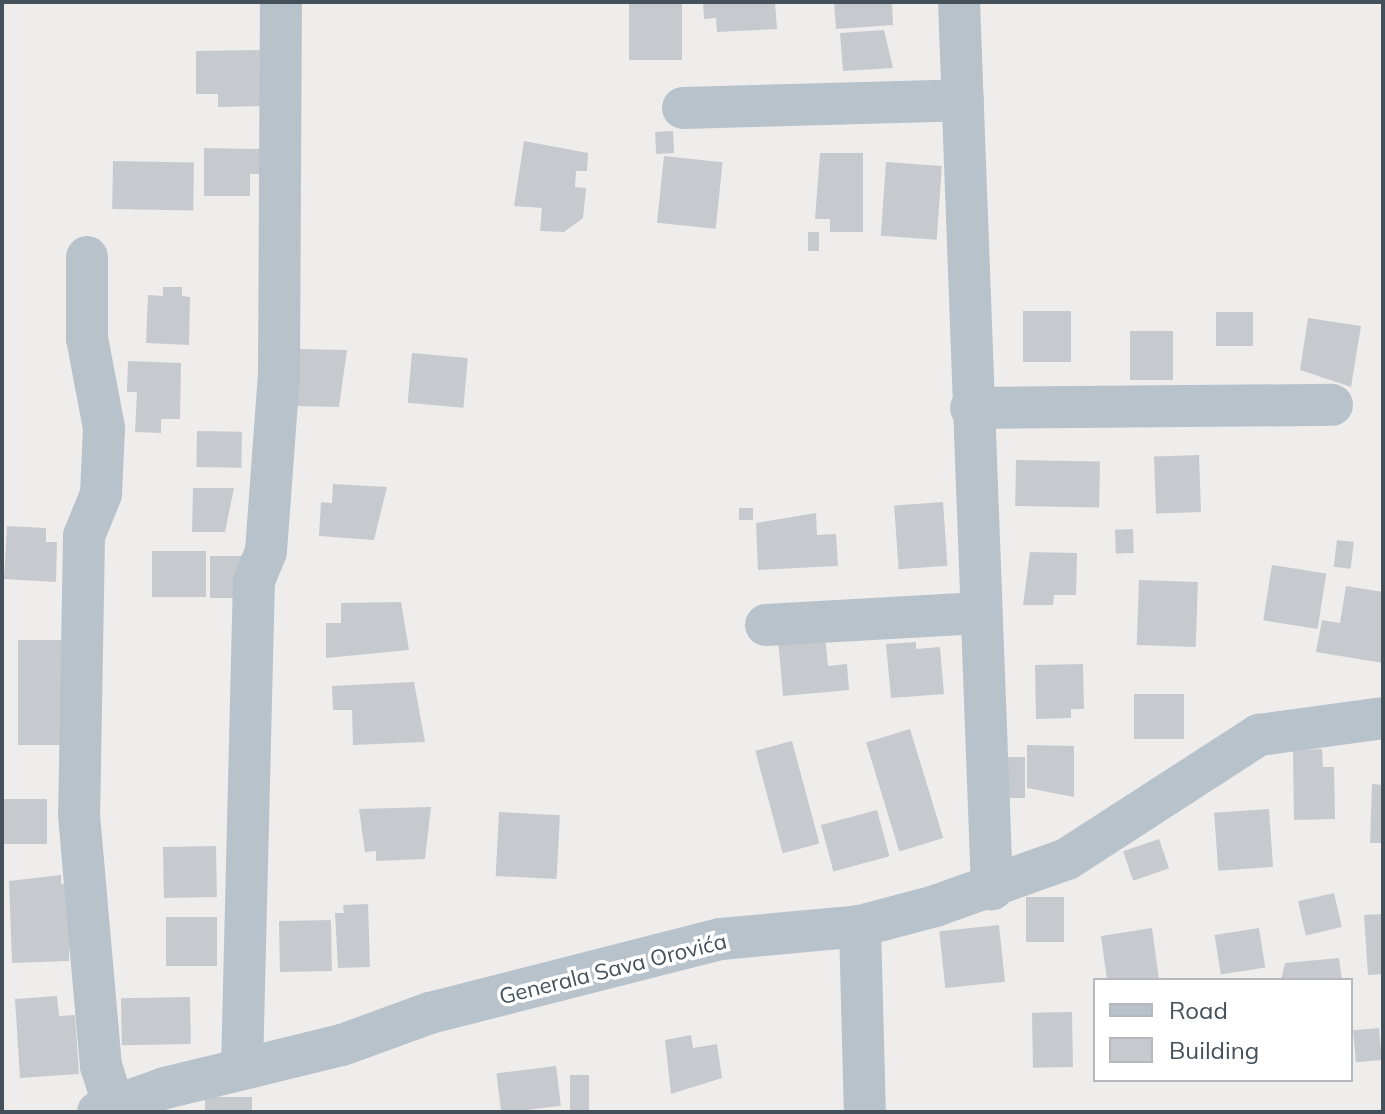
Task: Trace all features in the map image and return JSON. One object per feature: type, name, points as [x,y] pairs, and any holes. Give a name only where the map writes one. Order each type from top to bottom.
[{"type":"street","points":[[242,1069],[254,581],[266,551],[279,374],[281,2]]},
{"type":"street","points":[[959,2],[971,408],[992,889]]},
{"type":"street","points":[[683,108],[963,100]]},
{"type":"street","points":[[87,257],[87,338],[104,428],[101,494],[84,536],[79,815],[105,1108]]},
{"type":"street","points":[[971,408],[1332,405]]},
{"type":"street","points":[[766,625],[980,613]]},
{"type":"street","name":"Generala Sava Orovića","points":[[105,1108],[168,1100],[242,1069],[721,939],[860,926],[992,889],[1067,859],[1259,735],[1383,718]]},
{"type":"street","points":[[860,926],[865,1112]]},
{"type":"building","points":[[629,2],[682,2],[682,60],[629,60]]},
{"type":"building","points":[[703,2],[775,2],[777,29],[717,32],[716,18],[704,19]]},
{"type":"building","points":[[834,2],[892,2],[893,25],[836,29]]},
{"type":"building","points":[[884,30],[893,68],[843,71],[840,33]]},
{"type":"building","points":[[263,50],[264,106],[218,107],[218,94],[196,94],[196,51]]},
{"type":"building","points":[[673,131],[674,153],[656,154],[655,132]]},
{"type":"building","points":[[524,141],[588,153],[587,171],[576,171],[575,187],[586,188],[583,218],[564,232],[540,231],[542,208],[514,206]]},
{"type":"building","points":[[204,148],[262,149],[262,174],[250,174],[250,196],[204,196]]},
{"type":"building","points":[[820,153],[863,153],[863,232],[830,232],[830,219],[815,219]]},
{"type":"building","points":[[664,156],[723,162],[716,229],[657,223]]},
{"type":"building","points":[[113,161],[194,162],[193,210],[112,209]]},
{"type":"building","points":[[886,162],[942,166],[937,240],[881,236]]},
{"type":"building","points":[[808,232],[819,232],[819,251],[808,251]]},
{"type":"building","points":[[163,287],[182,287],[182,296],[190,297],[189,345],[146,343],[148,295],[163,296]]},
{"type":"building","points":[[1023,311],[1071,311],[1071,362],[1023,362]]},
{"type":"building","points":[[1216,312],[1253,312],[1253,346],[1216,346]]},
{"type":"building","points":[[1308,318],[1361,326],[1351,387],[1300,370]]},
{"type":"building","points":[[1130,331],[1173,331],[1173,380],[1130,380]]},
{"type":"building","points":[[299,349],[347,350],[339,407],[297,406]]},
{"type":"building","points":[[412,353],[468,358],[463,408],[408,403]]},
{"type":"building","points":[[128,361],[181,363],[180,419],[161,419],[161,433],[135,432],[137,392],[127,392]]},
{"type":"building","points":[[197,431],[242,432],[241,468],[196,467]]},
{"type":"building","points":[[1199,455],[1201,512],[1156,514],[1154,457]]},
{"type":"building","points":[[1016,460],[1100,461],[1099,507],[1015,506]]},
{"type":"building","points":[[333,484],[387,487],[374,540],[319,536],[321,502],[332,503]]},
{"type":"building","points":[[193,488],[234,488],[225,532],[192,532]]},
{"type":"building","points":[[943,502],[947,566],[899,569],[894,505]]},
{"type":"building","points":[[739,508],[753,508],[753,520],[739,520]]},
{"type":"building","points":[[816,513],[817,535],[836,534],[838,566],[758,570],[756,523]]},
{"type":"building","points":[[7,526],[46,528],[46,542],[57,542],[56,582],[4,579]]},
{"type":"building","points":[[1133,529],[1134,553],[1116,554],[1115,530]]},
{"type":"building","points":[[1337,540],[1354,542],[1351,569],[1334,567]]},
{"type":"building","points":[[152,551],[206,551],[206,597],[152,597]]},
{"type":"building","points":[[1030,552],[1077,553],[1076,595],[1054,595],[1053,605],[1023,605]]},
{"type":"building","points":[[210,556],[243,556],[243,598],[210,598]]},
{"type":"building","points":[[1272,565],[1326,574],[1318,629],[1263,620]]},
{"type":"building","points":[[1139,580],[1198,582],[1196,647],[1137,645]]},
{"type":"building","points":[[1346,586],[1383,592],[1383,663],[1316,652],[1322,620],[1340,623]]},
{"type":"building","points":[[401,602],[409,650],[326,658],[326,623],[341,623],[341,603]]},
{"type":"building","points":[[825,635],[828,666],[847,664],[849,690],[783,696],[778,639]]},
{"type":"building","points":[[18,640],[65,640],[65,745],[18,745]]},
{"type":"building","points":[[916,642],[916,649],[940,647],[944,694],[891,698],[886,644]]},
{"type":"building","points":[[1083,664],[1084,709],[1071,709],[1071,718],[1036,719],[1035,665]]},
{"type":"building","points":[[414,682],[425,742],[353,745],[352,710],[333,710],[332,686]]},
{"type":"building","points":[[1134,694],[1184,694],[1184,739],[1134,739]]},
{"type":"building","points":[[910,729],[943,838],[899,851],[866,742]]},
{"type":"building","points":[[792,741],[819,843],[783,853],[755,751]]},
{"type":"building","points":[[1027,745],[1074,746],[1074,797],[1027,788]]},
{"type":"building","points":[[1322,749],[1323,767],[1334,767],[1335,819],[1294,820],[1293,750]]},
{"type":"building","points":[[1002,757],[1025,757],[1025,798],[1002,798]]},
{"type":"building","points":[[1372,784],[1383,785],[1383,843],[1370,843]]},
{"type":"building","points":[[2,799],[47,799],[47,844],[2,844]]},
{"type":"building","points":[[431,807],[425,859],[376,861],[376,851],[365,852],[359,809]]},
{"type":"building","points":[[1269,809],[1273,867],[1218,871],[1214,813]]},
{"type":"building","points":[[877,810],[889,856],[833,871],[821,825]]},
{"type":"building","points":[[499,812],[560,815],[557,879],[496,876]]},
{"type":"building","points":[[1159,839],[1169,868],[1133,881],[1123,851]]},
{"type":"building","points":[[216,846],[217,897],[164,898],[163,847]]},
{"type":"building","points":[[61,875],[61,884],[71,883],[69,961],[12,963],[9,881]]},
{"type":"building","points":[[1334,893],[1342,927],[1306,935],[1298,901]]},
{"type":"building","points":[[1026,897],[1064,897],[1064,942],[1026,942]]},
{"type":"building","points":[[368,904],[370,967],[338,968],[335,913],[344,913],[343,905]]},
{"type":"building","points":[[1383,914],[1383,974],[1368,975],[1364,915]]},
{"type":"building","points":[[166,917],[217,917],[217,966],[166,966]]},
{"type":"building","points":[[331,920],[332,971],[280,972],[279,921]]},
{"type":"building","points":[[999,925],[1005,982],[945,988],[939,931]]},
{"type":"building","points":[[1152,928],[1159,978],[1107,978],[1101,936]]},
{"type":"building","points":[[1259,928],[1265,968],[1221,975],[1215,935]]},
{"type":"building","points":[[1339,958],[1342,978],[1281,978],[1285,963]]},
{"type":"building","points":[[57,996],[59,1016],[75,1015],[79,1074],[20,1078],[15,999]]},
{"type":"building","points":[[190,997],[191,1044],[122,1045],[121,998]]},
{"type":"building","points":[[1072,1012],[1073,1067],[1033,1068],[1032,1013]]},
{"type":"building","points":[[1379,1028],[1382,1060],[1356,1062],[1353,1030]]},
{"type":"building","points":[[691,1035],[693,1048],[717,1044],[722,1078],[671,1094],[665,1040]]},
{"type":"building","points":[[556,1066],[561,1106],[501,1112],[496,1073]]},
{"type":"building","points":[[570,1075],[589,1075],[589,1112],[570,1112]]},
{"type":"building","points":[[205,1097],[252,1097],[252,1112],[205,1112]]}]
